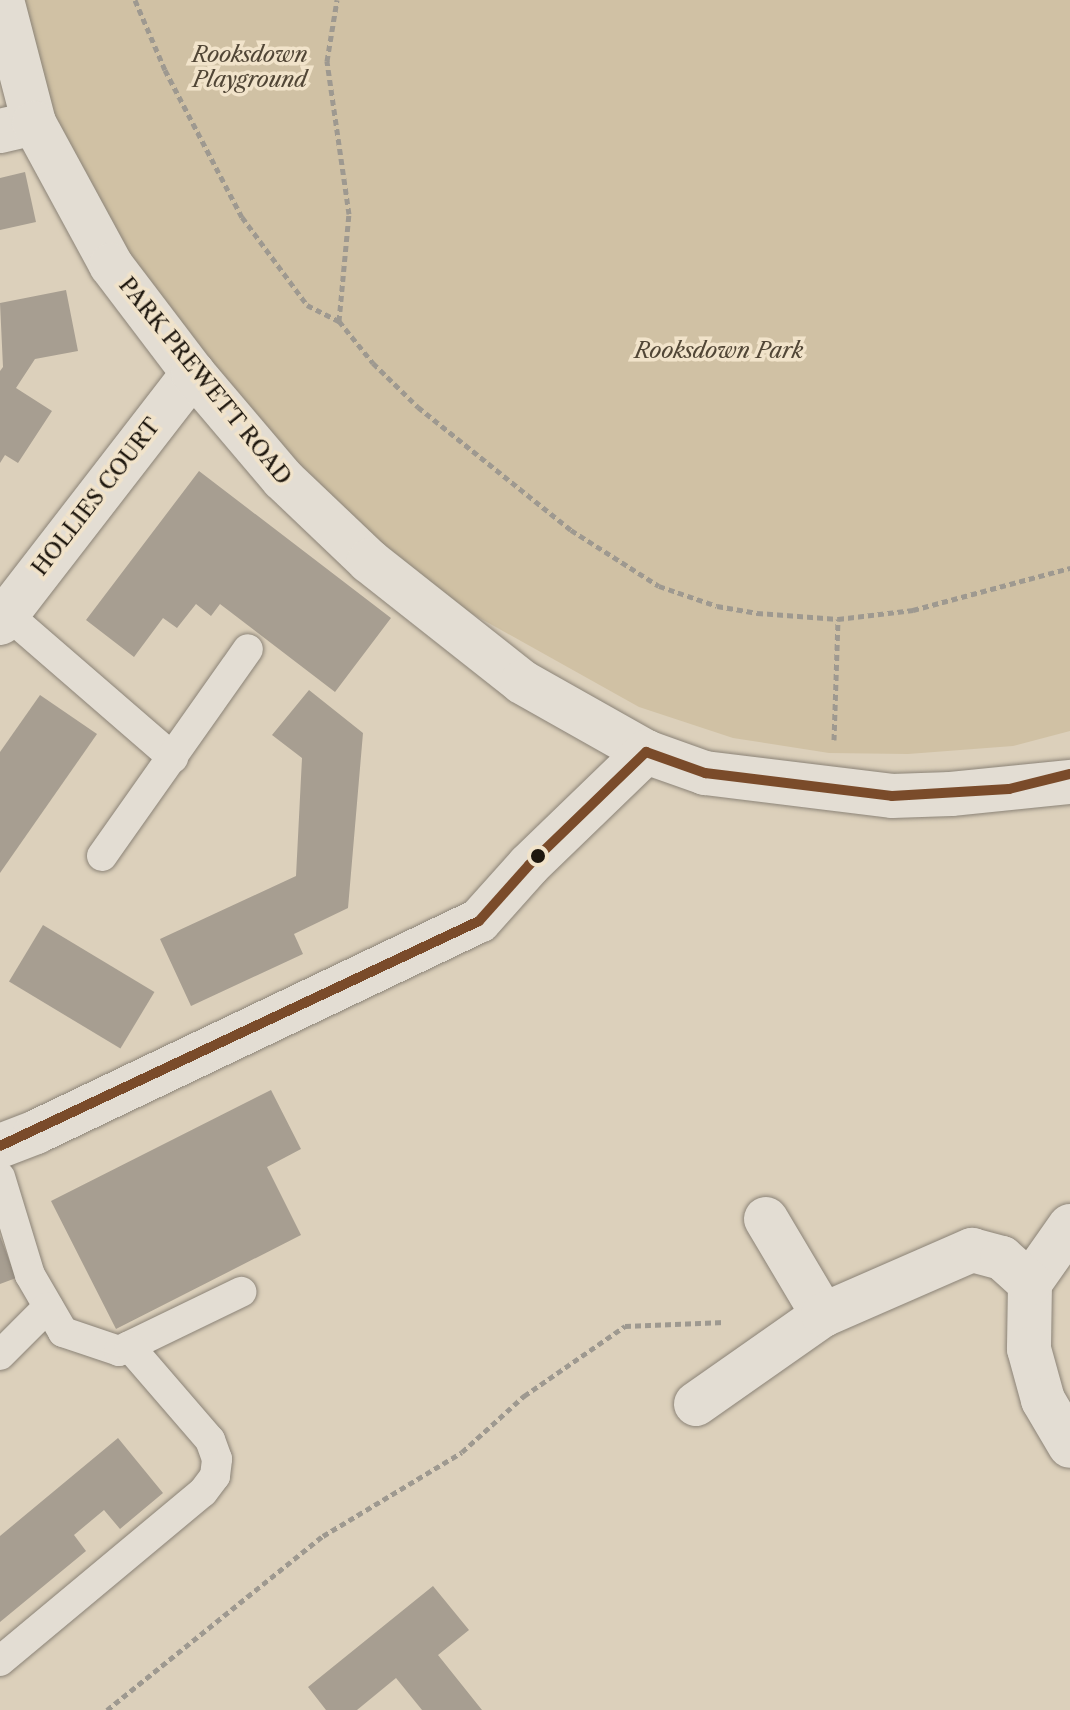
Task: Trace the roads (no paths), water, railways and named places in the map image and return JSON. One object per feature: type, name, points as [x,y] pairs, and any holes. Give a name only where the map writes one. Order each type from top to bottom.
[{"type":"street","name":"PARK PREWETT ROAD","points":[[2,0],[17,127],[111,265],[193,373],[283,479],[369,561],[522,682],[646,752],[705,773],[892,796],[1070,782]]},
{"type":"street","name":"HOLLIES COURT","points":[[2,614],[193,373]]},
{"type":"street","points":[[0,1146],[36,1132],[479,921],[529,865],[646,752]]},
{"type":"street","name":"PARK PREWETT ROAD","points":[[1009,789],[1070,774]]},
{"type":"street","points":[[766,1219],[823,1315]]},
{"type":"street","points":[[1070,1226],[1030,1283],[1029,1349],[1043,1400],[1070,1446]]},
{"type":"street","points":[[696,1404],[823,1315],[972,1250],[1002,1258],[1030,1283]]},
{"type":"lane","points":[[2,614],[173,758]]},
{"type":"lane","points":[[102,856],[248,649]]},
{"type":"lane","points":[[0,1177],[30,1275],[63,1332],[119,1351],[241,1292]]},
{"type":"lane","points":[[0,1355],[48,1307]]},
{"type":"lane","points":[[0,1661],[203,1492],[215,1476],[217,1459],[210,1440],[129,1346]]},
{"type":"park label","name":"Rooksdown Playground","points":[[250,66]]},
{"type":"park label","name":"Rooksdown Park","points":[[719,351]]}]
